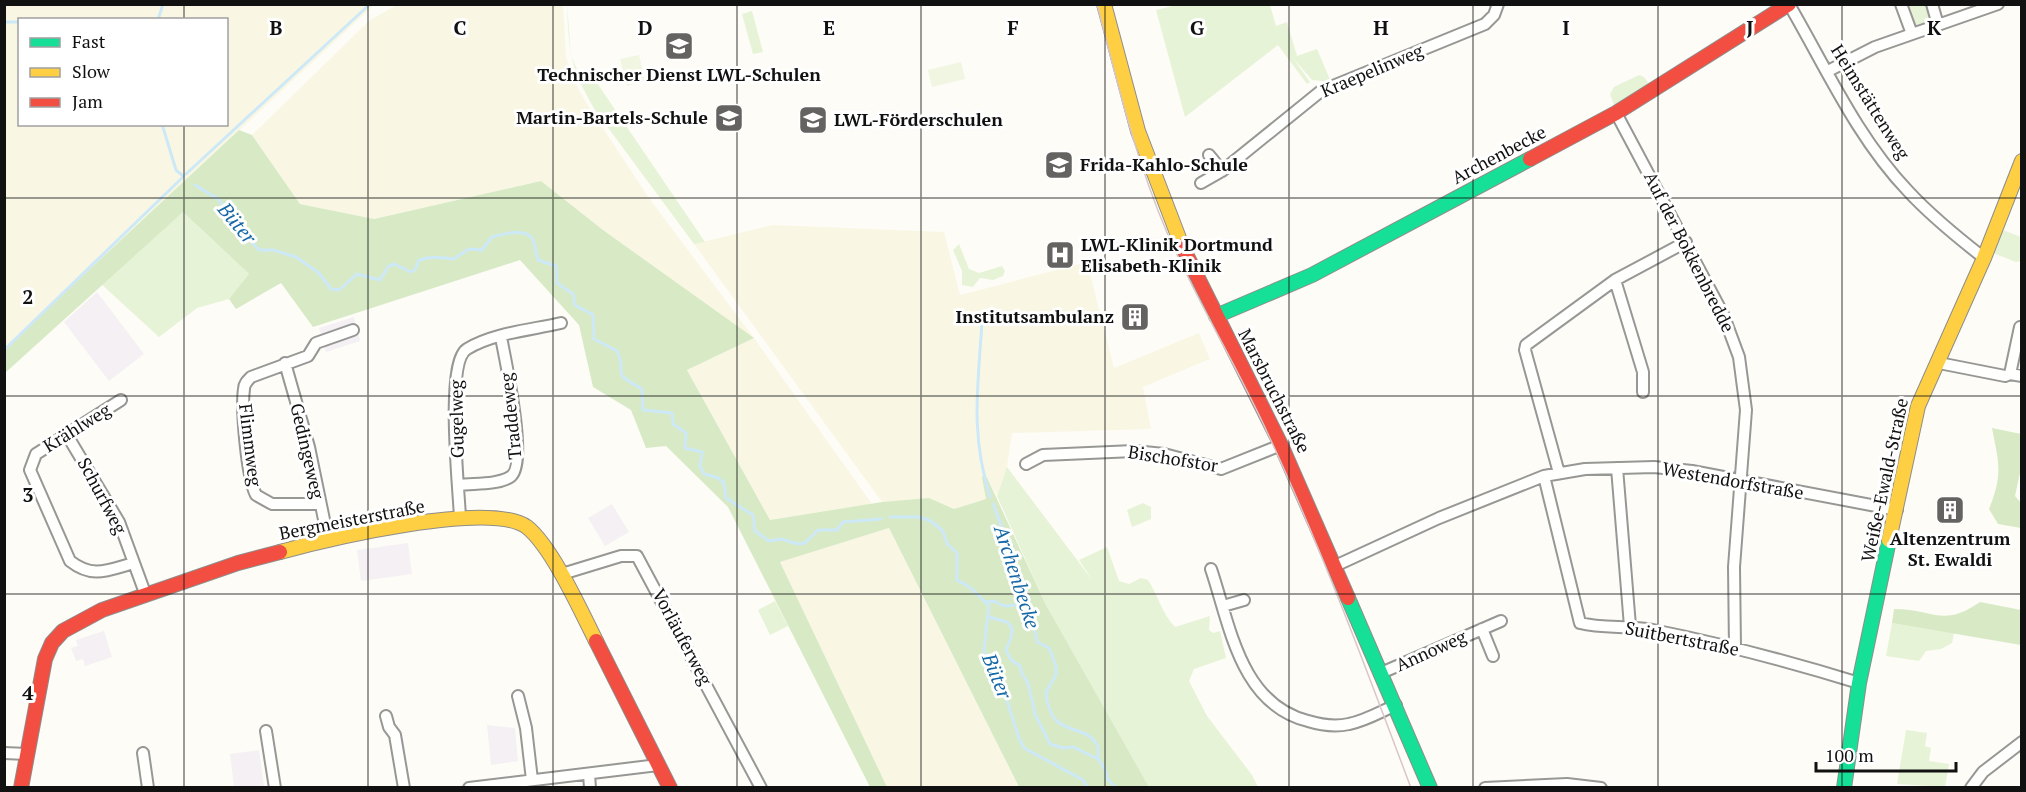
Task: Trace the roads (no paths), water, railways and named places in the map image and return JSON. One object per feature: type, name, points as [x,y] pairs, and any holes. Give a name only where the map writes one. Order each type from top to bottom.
[{"type":"street","name":"Marsbruchstraße","points":[[1104,4],[1136,127],[1156,186],[1180,245],[1281,445],[1396,705],[1430,788]]},
{"type":"street","name":"Kraepelinweg","points":[[1201,183],[1222,171],[1321,91],[1485,24],[1494,15],[1498,4]]},
{"type":"street","points":[[1901,4],[1912,34]]},
{"type":"street","points":[[1932,4],[1938,25]]},
{"type":"street","points":[[1828,71],[1875,47],[1998,4]]},
{"type":"street","name":"Archenbecke","points":[[1216,316],[1312,275],[1616,113],[1790,5]]},
{"type":"street","name":"Heimstättenweg","points":[[1790,5],[1863,132],[1907,190],[1949,231],[1984,258]]},
{"type":"street","name":"Auf der Bokkenbredde","points":[[1616,113],[1723,314],[1739,357],[1746,410],[1738,481],[1734,567],[1735,648]]},
{"type":"street","points":[[1209,155],[1222,171]]},
{"type":"street","name":"Weiße-Ewald-Straße","points":[[1844,788],[1859,683],[1909,454],[1908,443],[1918,406],[1984,258],[2022,161]]},
{"type":"street","points":[[1560,473],[1526,345],[1615,280],[1686,242]]},
{"type":"street","points":[[1615,280],[1643,372],[1642,392]]},
{"type":"street","name":"Gugelweg","points":[[460,518],[454,381],[459,357],[465,350],[501,337],[561,323]]},
{"type":"street","points":[[2010,374],[2019,344],[2020,327]]},
{"type":"street","name":"Flimmweg","points":[[319,504],[272,504],[256,495],[246,442],[245,383],[262,371],[308,356],[316,342],[353,330]]},
{"type":"street","name":"Traddeweg","points":[[459,485],[502,480],[510,477],[516,471],[518,460],[512,397],[501,337]]},
{"type":"street","name":"Gedingeweg","points":[[285,363],[309,447],[328,539]]},
{"type":"street","points":[[1939,363],[2005,376],[2010,374],[2022,376]]},
{"type":"street","name":"Krählweg","points":[[121,400],[36,454],[30,470],[70,561],[83,571],[98,573],[134,563]]},
{"type":"street","name":"Schurfweg","points":[[68,435],[119,522],[145,593]]},
{"type":"street","name":"Bischofstor","points":[[1026,464],[1042,455],[1134,450],[1164,454],[1221,469],[1281,445]]},
{"type":"street","name":"Westendorfstraße","points":[[1335,566],[1439,518],[1544,476],[1560,473],[1654,467],[1897,510]]},
{"type":"street","points":[[1617,468],[1630,626]]},
{"type":"street","name":"Suitbertstraße","points":[[1544,476],[1580,623],[1593,627],[1630,626],[1735,648],[1859,683]]},
{"type":"street","name":"Bergmeisterstraße","points":[[21,788],[43,667],[52,643],[74,623],[145,593],[238,563],[328,539],[460,518],[490,516],[515,520],[529,529],[562,574],[670,788]]},
{"type":"street","name":"Vorläuferweg","points":[[562,574],[621,556],[636,556],[761,788]]},
{"type":"street","points":[[1211,569],[1244,666],[1261,693],[1284,712],[1313,723],[1346,725],[1396,705]]},
{"type":"street","points":[[1223,606],[1245,600]]},
{"type":"street","name":"Annoweg","points":[[1381,673],[1501,621]]},
{"type":"street","name":"Annoweg","points":[[1482,629],[1494,656]]},
{"type":"street","points":[[518,696],[526,728],[532,780]]},
{"type":"street","points":[[386,716],[389,727],[395,735],[404,788]]},
{"type":"street","points":[[266,731],[275,788]]},
{"type":"street","points":[[1971,788],[1983,772],[2022,742]]},
{"type":"street","points":[[4,753],[27,754]]},
{"type":"street","points":[[143,753],[148,788]]},
{"type":"street","points":[[469,788],[658,765]]},
{"type":"street","points":[[589,774],[590,788]]},
{"type":"street","points":[[1485,788],[1534,786],[1601,788]]},
{"type":"waterway","points":[[159,18],[163,4]]},
{"type":"waterway","points":[[186,174],[370,4]]},
{"type":"waterway","name":"Büter","points":[[4,22],[18,22]]},
{"type":"waterway","name":"Büter","points":[[163,126],[176,170],[183,176]]},
{"type":"waterway","points":[[4,350],[183,177]]},
{"type":"waterway","name":"Büter","points":[[195,185],[218,199],[242,232],[259,250],[273,250],[296,257],[319,273],[331,289],[339,290],[357,274],[380,280],[389,266],[394,264],[411,272],[415,270],[419,260],[436,257],[453,259],[469,249],[482,250],[492,237],[515,232],[526,234],[533,240],[538,260],[556,266],[557,283],[573,294],[575,305],[593,315],[594,339],[617,351],[622,376],[642,389],[643,410],[672,413],[673,424],[686,433],[685,448],[702,452],[700,466],[704,474],[718,478],[724,483],[726,498],[753,515],[755,531],[769,541],[780,539],[799,544],[805,543],[818,530],[837,530],[843,522],[881,519]]},
{"type":"waterway","name":"Archenbecke","points":[[982,322],[977,410],[980,452],[990,497]]},
{"type":"waterway","name":"Archenbecke","points":[[993,504],[1029,600],[1037,642],[1049,648],[1056,666],[1056,675],[1046,692],[1049,707],[1060,724],[1091,738],[1098,747],[1098,758],[1107,779],[1117,788]]},
{"type":"waterway","name":"Büter","points":[[890,517],[919,517],[931,521],[943,531],[947,544],[957,553],[957,580],[970,588],[989,606],[984,649],[988,664],[1002,685],[1024,748],[1083,780],[1088,788]]},
{"type":"waterway","points":[[985,602],[994,601],[1004,606],[1029,604]]},
{"type":"waterway","points":[[989,617],[1007,622],[1012,628],[1006,650],[1011,660],[1020,666],[1028,683],[1035,714],[1050,744],[1063,748],[1073,747],[1098,759]]},
{"type":"tram line","points":[[1097,4],[1128,121],[1146,179],[1168,235],[1256,409],[1307,521],[1411,788]]},
{"type":"place","name":"Technischer Dienst LWL-Schulen","points":[[679,46]]},
{"type":"place","name":"Martin-Bartels-Schule","points":[[729,118]]},
{"type":"place","name":"LWL-Förderschulen","points":[[813,120]]},
{"type":"place","name":"Frida-Kahlo-Schule","points":[[1059,165]]},
{"type":"place","name":"LWL-Klinik Dortmund Elisabeth-Klinik","points":[[1060,255]]},
{"type":"place","name":"Institutsambulanz","points":[[1135,317]]},
{"type":"place","name":"Altenzentrum St. Ewaldi","points":[[1950,510]]}]
